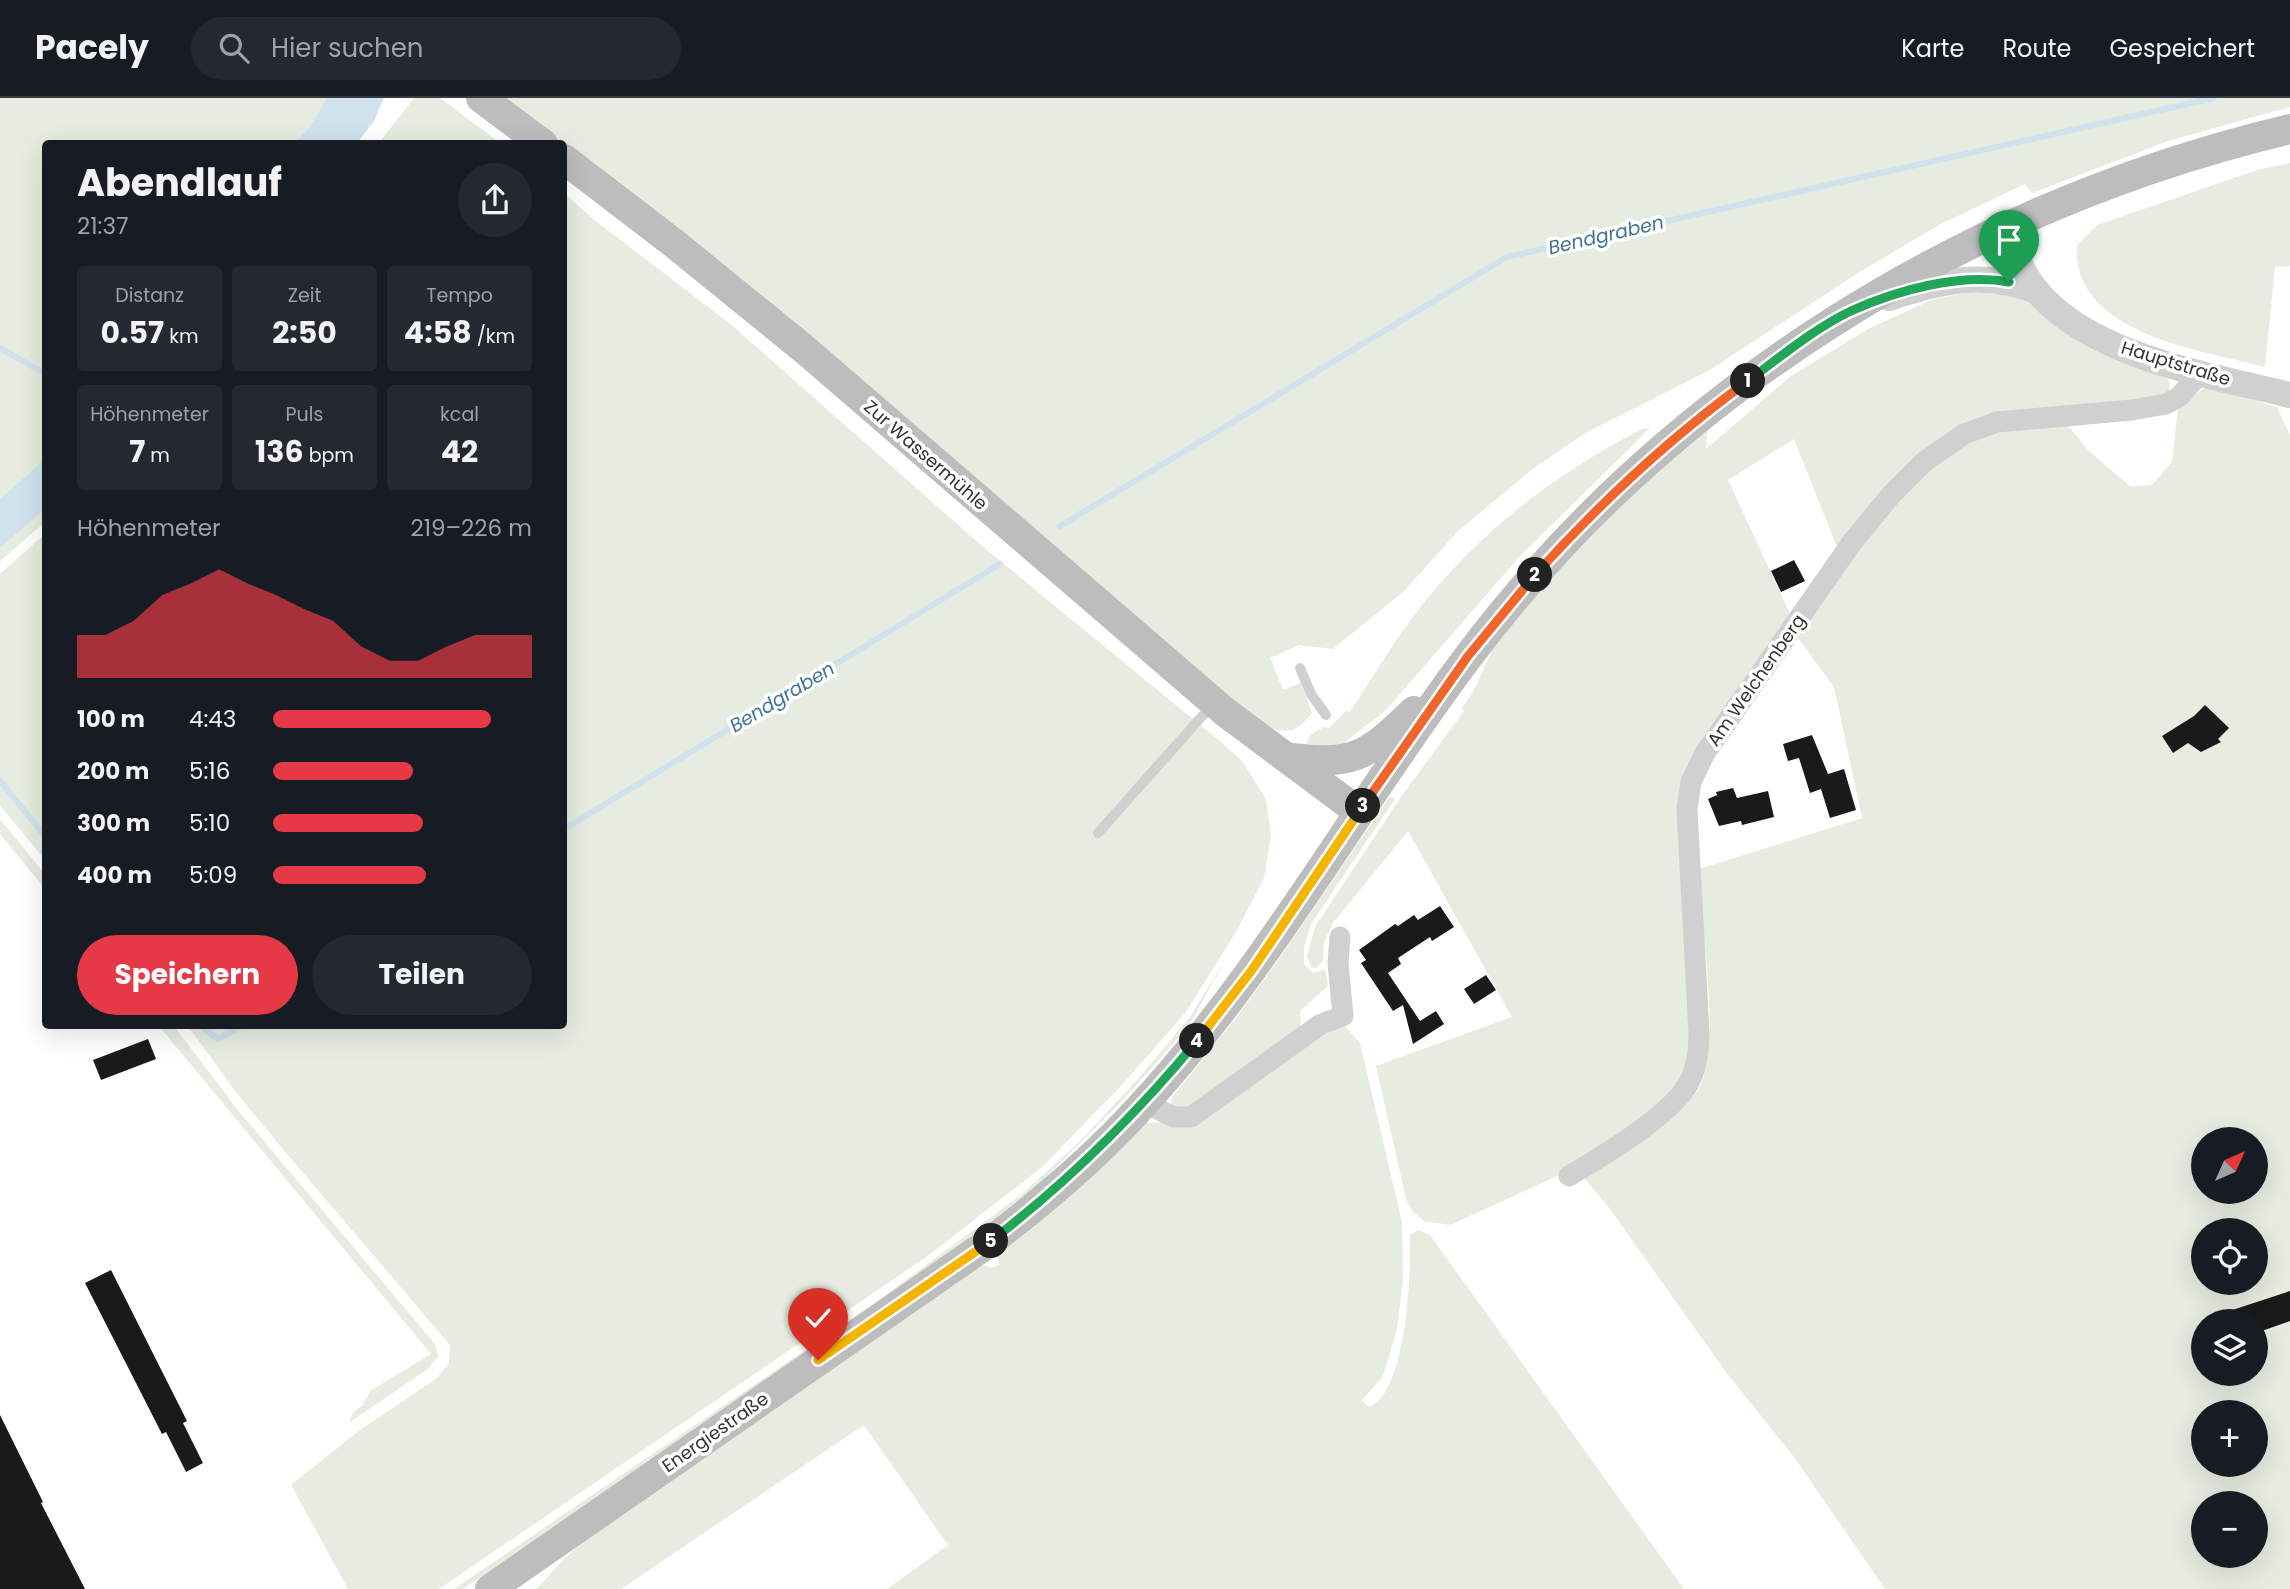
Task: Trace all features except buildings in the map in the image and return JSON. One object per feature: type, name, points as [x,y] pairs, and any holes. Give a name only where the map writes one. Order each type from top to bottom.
[{"type":"main road","points":[[481,98],[538,140]]},
{"type":"main road","points":[[1285,757],[1328,761],[1362,754],[1394,729],[1468,656],[1527,584],[1577,530],[1707,406],[1851,311],[1920,271],[2052,206],[2158,165],[2290,129]]},
{"type":"main road","name":"Zur Wassermühle","points":[[567,161],[665,236],[804,349],[1214,703],[1359,812]]},
{"type":"main road","name":"Energiestraße","points":[[490,1589],[991,1241],[1074,1173],[1145,1103],[1252,970],[1468,656]]},
{"type":"street","name":"Hauptstraße","points":[[2004,229],[2037,291],[2069,318],[2104,340],[2127,351],[2200,373],[2290,395]]},
{"type":"street","name":"Hauptstraße","points":[[1851,311],[1910,291],[1960,279],[1999,280],[2037,291]]},
{"type":"street","name":"Am Welchenberg","points":[[1569,1176],[1656,1116],[1680,1096],[1693,1075],[1699,1033],[1687,821],[1691,782],[1705,753],[1864,526],[1911,474],[1951,442],[1971,431],[2012,420],[2132,410],[2166,404],[2180,396],[2200,373]]},
{"type":"street","points":[[1145,1103],[1174,1116],[1191,1117],[1321,1024],[1343,1016],[1338,963],[1340,937]]},
{"type":"lane","points":[[1300,668],[1311,694],[1326,716]]},
{"type":"lane","points":[[1098,834],[1214,703]]},
{"type":"shaded area","points":[[0,98],[327,98],[309,128],[297,140],[42,140],[42,462],[0,499]]},
{"type":"shaded area","points":[[414,98],[440,98],[496,140],[381,140]]},
{"type":"shaded area","points":[[498,98],[2290,98],[2290,107],[2168,141],[2032,193],[2025,184],[1937,226],[1858,273],[1710,370],[1587,432],[1531,470],[1458,531],[1404,591],[1333,649],[1299,645],[1270,658],[1283,690],[1301,683],[1312,713],[1299,726],[1288,731],[1258,723],[567,149],[567,140],[555,140]]},
{"type":"shaded area","points":[[2290,163],[2290,266],[2275,267],[2265,367],[2176,344],[2145,333],[2117,318],[2095,299],[2081,275],[2077,245],[2097,225],[2260,169]]},
{"type":"shaded area","points":[[567,196],[593,219],[728,322],[982,546],[1222,743],[1242,761],[1266,799],[1271,836],[1264,878],[1237,930],[1186,1012],[1121,1086],[1042,1167],[929,1255],[439,1589],[348,1589],[291,1485],[360,1430],[437,1378],[449,1363],[450,1345],[232,1087],[190,1029],[567,1029]]},
{"type":"shaded area","points":[[1998,292],[2033,301],[2166,376],[2170,384],[2167,397],[1969,427],[1839,552],[1794,439],[1728,480],[1792,618],[1698,756],[1691,1063],[1669,1097],[1564,1173],[1450,1225],[1424,1221],[1413,1212],[1406,1199],[1376,1066],[1512,1017],[1408,831],[1333,923],[1324,942],[1323,960],[1316,969],[1311,967],[1307,956],[1315,927],[1401,797],[1464,711],[1462,708],[1474,690],[1494,646],[1533,597],[1633,493],[1708,426],[1706,449],[1791,376],[1868,329],[1931,300],[1966,293]]},
{"type":"shaded area","points":[[2207,386],[2277,407],[2290,435],[2290,1589],[1885,1589],[1794,1457],[1726,1372],[1610,1209],[1580,1173],[1668,1118],[1694,1095],[1703,1077],[1710,1021],[1706,953],[1696,870],[1862,818],[1834,687],[1795,634],[1882,512],[1940,459],[1989,431],[2062,419],[2090,452],[2131,487],[2152,485],[2172,462],[2178,408]]},
{"type":"shaded area","points":[[1650,428],[1521,555],[1386,710],[1345,742],[1343,753],[1304,749],[1311,734],[1324,727],[1329,728],[1346,711],[1350,712],[1422,605],[1445,577],[1495,528],[1550,484],[1610,446],[1642,429]]},
{"type":"shaded area","points":[[42,512],[42,525],[0,561],[0,548]]},
{"type":"shaded area","points":[[42,537],[42,856],[0,805],[0,574]]},
{"type":"shaded area","points":[[1390,796],[1395,799],[1311,924],[1304,947],[1304,964],[1313,973],[1325,969],[1328,986],[1300,1011],[1301,1031],[1192,1110],[1172,1106],[1171,1099],[1277,962]]},
{"type":"shaded area","points":[[0,819],[42,870],[42,885],[0,834]]},
{"type":"shaded area","points":[[1225,960],[1190,1024],[1125,1098],[1041,1182],[979,1233],[463,1589],[454,1589],[879,1300],[1022,1194],[1080,1141],[1138,1079],[1190,1017]]},
{"type":"shaded area","points":[[1344,1025],[1360,1043],[1402,1222],[1403,1279],[1397,1329],[1383,1376],[1361,1401],[1370,1407],[1382,1396],[1392,1378],[1399,1355],[1408,1301],[1410,1235],[1418,1230],[1430,1235],[1684,1589],[887,1589],[948,1545],[864,1425],[621,1589],[536,1589],[570,1553],[637,1499],[979,1263],[991,1268],[999,1265],[997,1251],[1146,1123],[1162,1122],[1321,1031]]},
{"type":"shaded area","points":[[161,1029],[176,1029],[237,1109],[435,1344],[438,1356],[429,1368],[349,1423],[353,1412],[363,1405],[370,1391],[431,1354]]},
{"type":"water","points":[[327,98],[384,98],[374,121],[359,140],[297,140],[309,128]]},
{"type":"water","points":[[42,462],[42,512],[0,548],[0,499]]},
{"type":"waterway","name":"Bendgraben","points":[[1060,526],[1507,257],[2214,98]]},
{"type":"waterway","points":[[0,348],[42,372]]},
{"type":"waterway","name":"Bendgraben","points":[[567,827],[1000,564]]},
{"type":"waterway","name":"Bendgraben","points":[[0,781],[42,832]]},
{"type":"waterway","name":"Bendgraben","points":[[205,1029],[218,1039],[236,1029]]},
{"type":"route","points":[[818,1360],[991,1241],[1074,1173],[1135,1113],[1252,970],[1387,770],[1497,619],[1577,530],[1638,472],[1738,388],[1851,311],[1948,281],[1981,278],[2009,282]]}]
